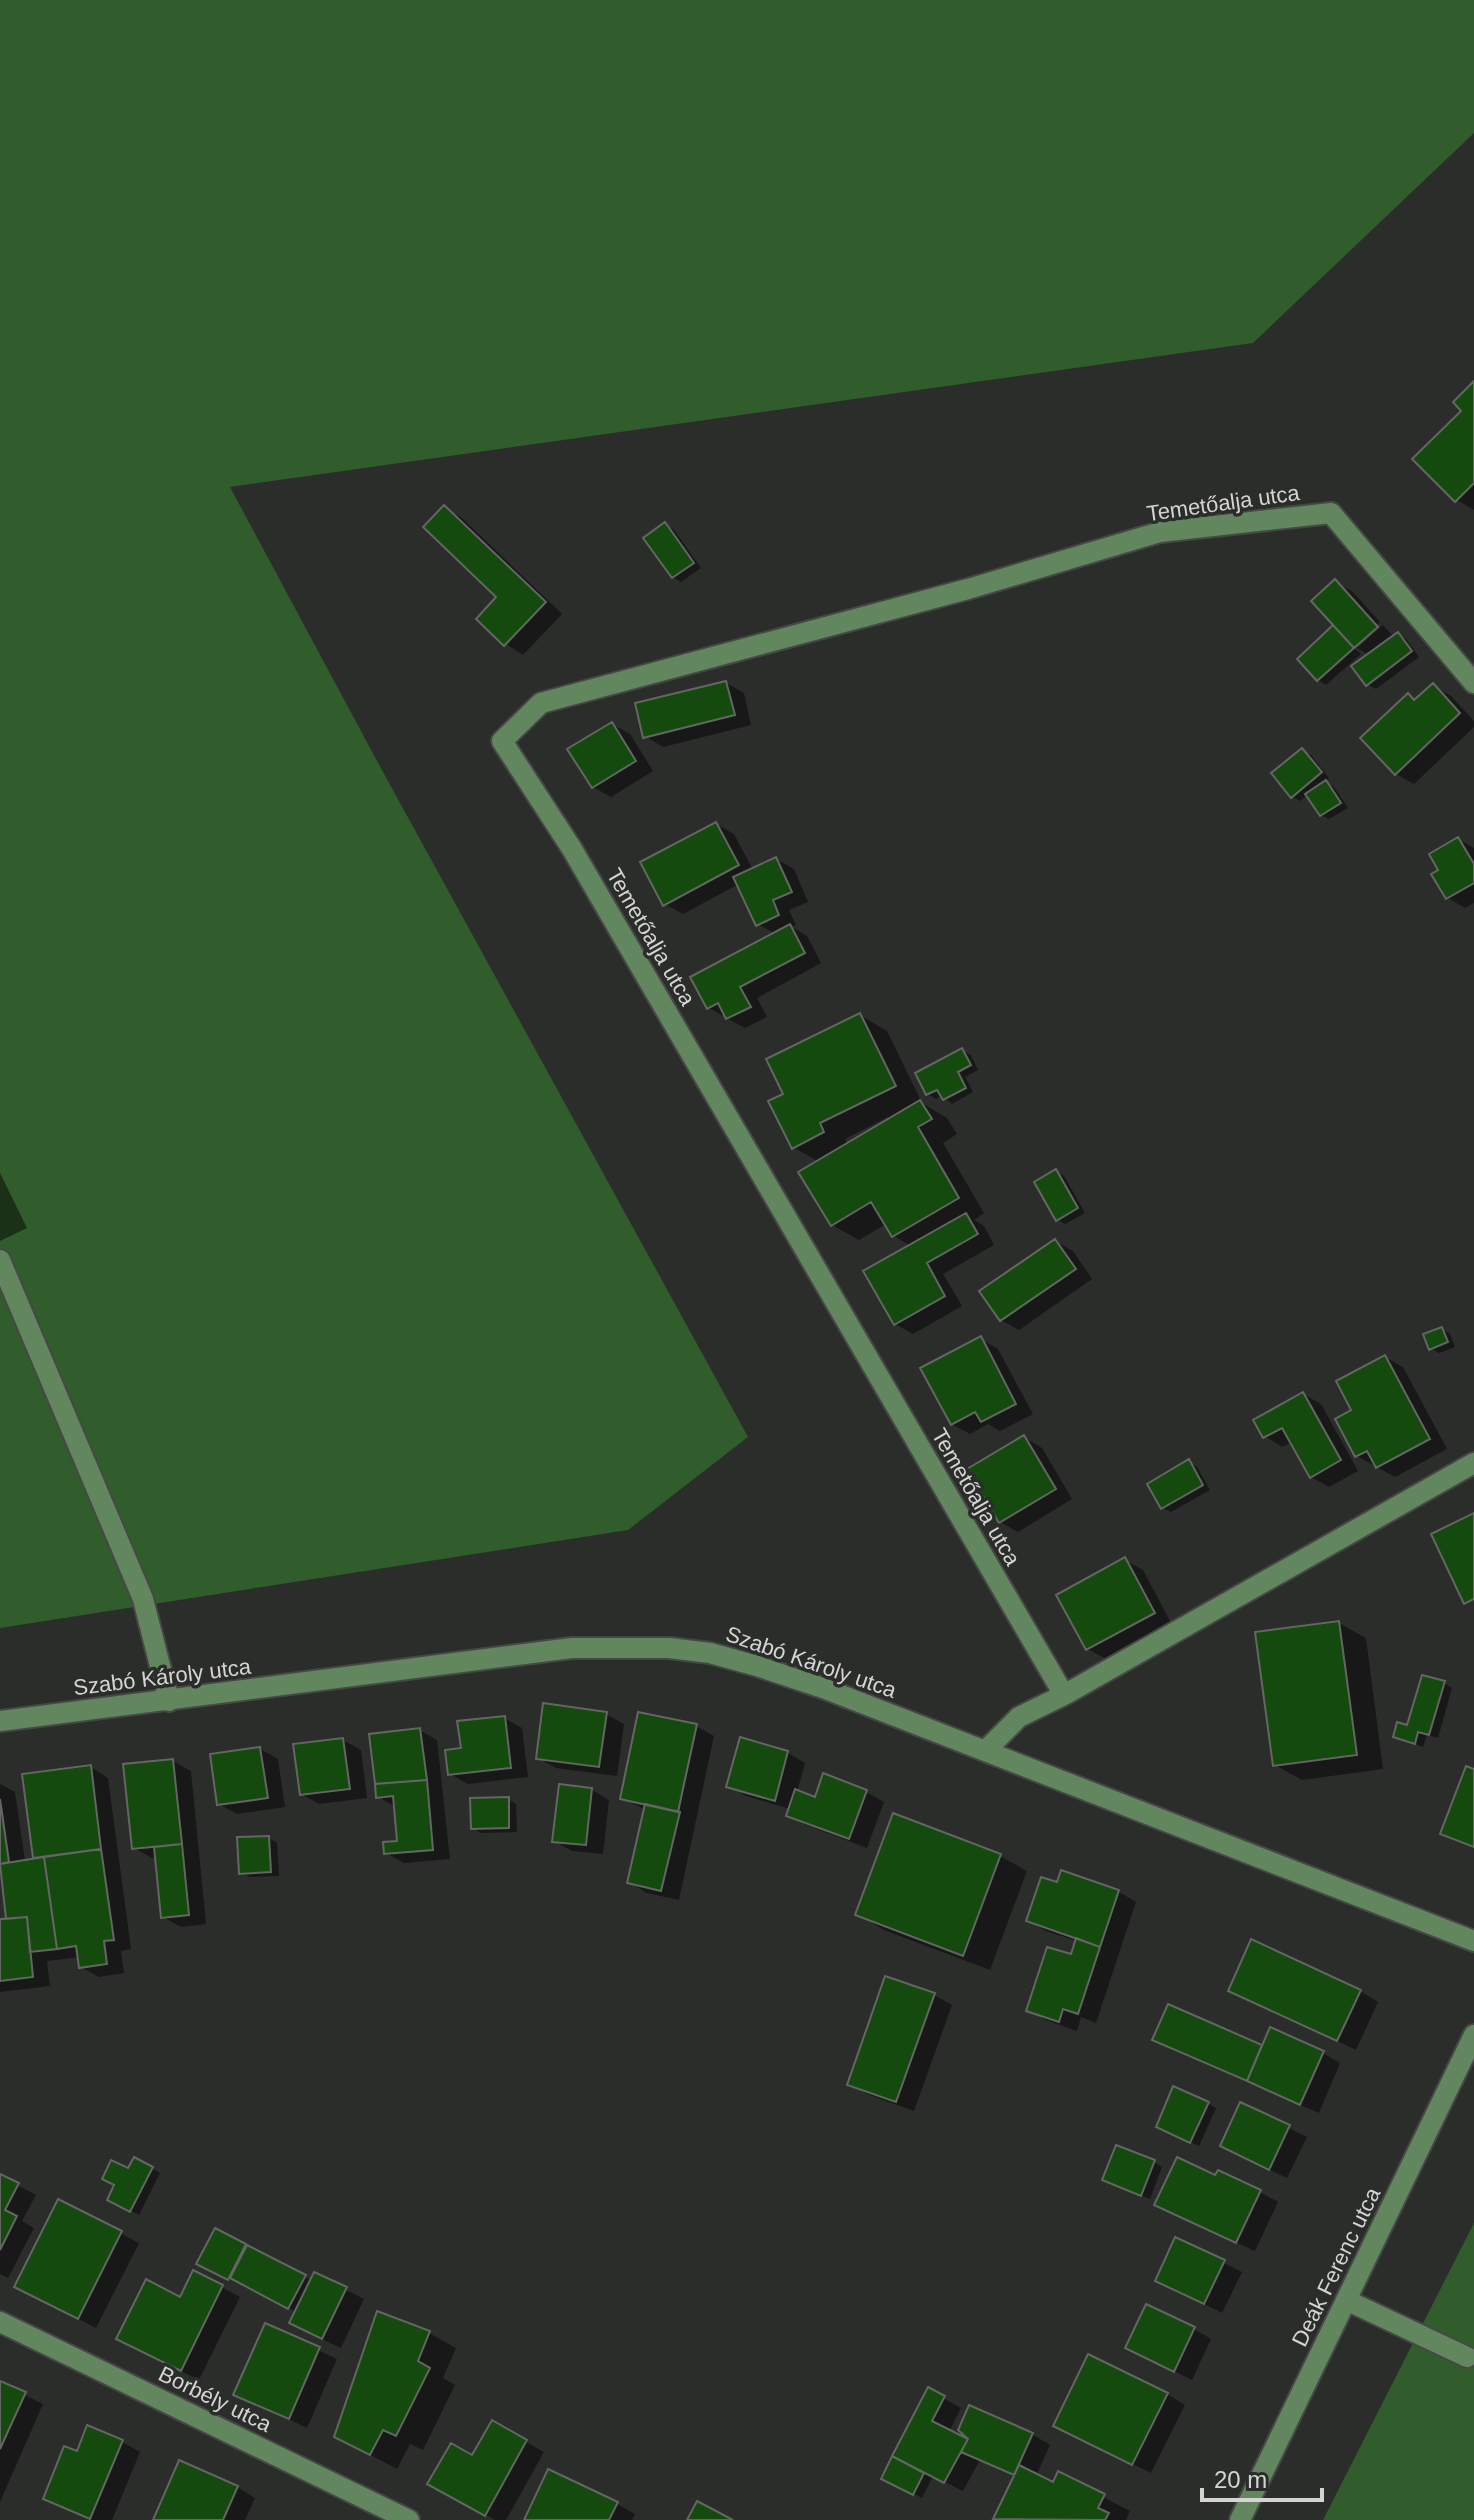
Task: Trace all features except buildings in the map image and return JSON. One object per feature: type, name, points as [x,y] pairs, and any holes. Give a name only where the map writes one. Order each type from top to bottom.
[{"type":"street","name":"Temetőalja utca","points":[[1064,1695],[572,849],[502,741],[541,703],[968,589],[1160,532],[1331,513],[1474,683]]},
{"type":"street","points":[[0,1260],[143,1599],[169,1701]]},
{"type":"street","points":[[986,1750],[1019,1717],[1064,1695],[1474,1463]]},
{"type":"street","name":"Szabó Károly utca","points":[[0,1721],[572,1648],[669,1648],[710,1653],[757,1666],[986,1750],[1474,1941]]},
{"type":"street","name":"Deák Ferenc utca","points":[[1240,2520],[1474,2035]]},
{"type":"street","points":[[1346,2300],[1467,2357]]},
{"type":"street","name":"Borbély utca","points":[[0,2322],[409,2520]]},
{"type":"green space","points":[[0,0],[1474,0],[1474,133],[1253,343],[230,487],[748,1437],[628,1530],[0,1628]]},
{"type":"green space","points":[[1474,2223],[1474,2520],[1323,2520]]}]
